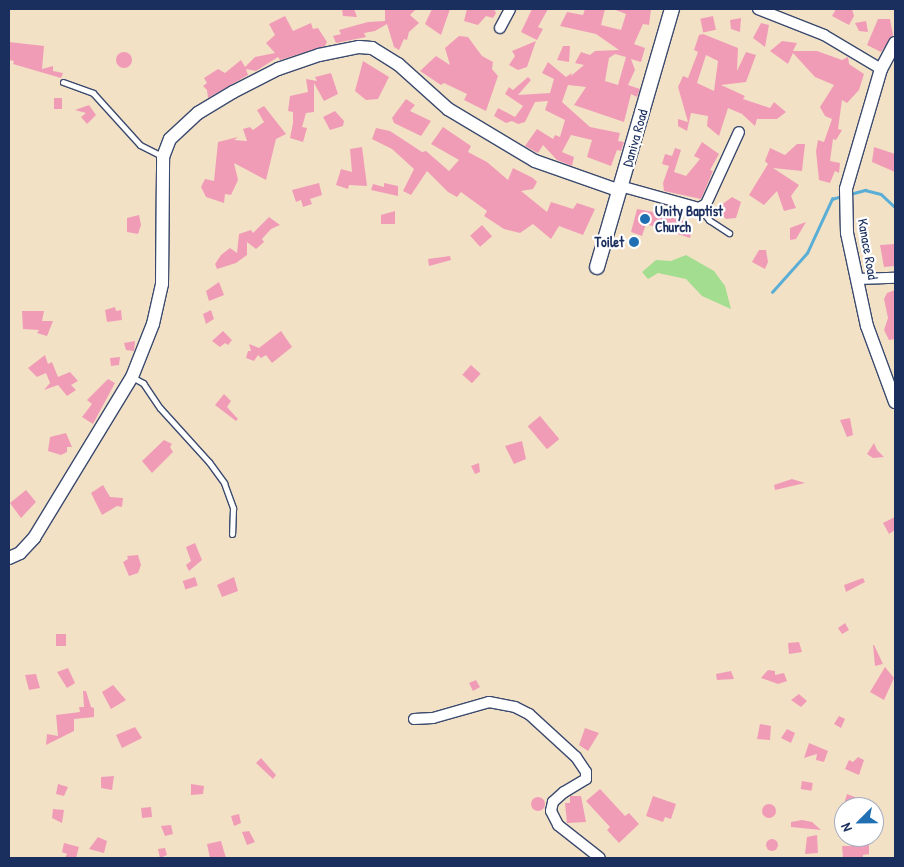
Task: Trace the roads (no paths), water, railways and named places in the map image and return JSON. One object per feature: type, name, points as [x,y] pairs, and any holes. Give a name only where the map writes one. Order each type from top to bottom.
[{"type":"main road","name":"Daniva Road","points":[[597,267],[672,9]]},
{"type":"street","points":[[500,28],[510,9]]},
{"type":"street","points":[[758,9],[824,35],[881,69]]},
{"type":"street","name":"Kanace Road","points":[[895,43],[881,69],[846,195],[847,233],[857,280],[868,326],[895,402]]},
{"type":"street","points":[[9,558],[20,553],[34,538],[132,377],[153,324],[162,284],[163,157],[170,139],[185,123],[233,92],[278,69],[359,47],[383,52],[448,109],[535,161],[620,189],[699,208],[706,204],[739,132]]},
{"type":"street","points":[[857,280],[895,278]]},
{"type":"street","points":[[414,719],[432,718],[489,702],[514,707],[529,714],[576,756],[586,772],[586,779],[564,792],[553,802],[551,810],[558,825],[600,858]]},
{"type":"lane","points":[[63,82],[93,93],[140,146],[163,157]]},
{"type":"lane","points":[[699,208],[709,220],[728,232]]},
{"type":"lane","points":[[132,377],[143,383],[170,421],[209,462],[224,483],[233,508],[232,534]]},
{"type":"waterway","points":[[850,194],[865,190],[881,194],[895,207]]},
{"type":"waterway","points":[[772,292],[807,253],[832,199],[842,196]]},
{"type":"place","name":"Unity Baptist Church","points":[[645,219]]},
{"type":"place","name":"Toilet","points":[[634,242]]}]
